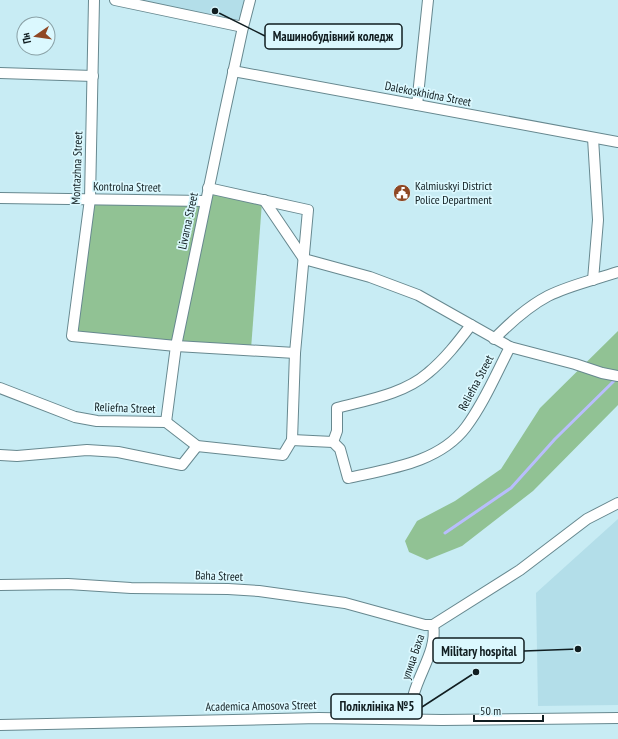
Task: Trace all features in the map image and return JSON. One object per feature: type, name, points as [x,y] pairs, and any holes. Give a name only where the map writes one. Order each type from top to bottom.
[{"type":"street","name":"Montazhna Street","points":[[94,0],[90,199],[72,336],[176,346]]},
{"type":"street","points":[[115,0],[243,27]]},
{"type":"street","name":"Livarna Street","points":[[166,422],[176,346],[205,201],[250,0]]},
{"type":"street","points":[[418,105],[428,0]]},
{"type":"street","name":"Dalekoskhidna Street","points":[[233,71],[618,142]]},
{"type":"street","points":[[0,73],[93,76]]},
{"type":"street","points":[[592,280],[598,220],[593,138]]},
{"type":"street","points":[[0,455],[17,456],[87,450],[118,452],[182,465],[197,446],[283,455],[292,440],[294,353],[308,210],[208,188]]},
{"type":"street","name":"Kontrolna Street","points":[[0,198],[205,201]]},
{"type":"street","points":[[264,200],[304,259]]},
{"type":"street","name":"Reliefna Street","points":[[304,259],[370,277],[418,295],[510,347],[575,364],[602,374],[618,376]]},
{"type":"street","name":"Reliefna Street","points":[[494,339],[517,317],[546,297],[568,287],[618,272]]},
{"type":"street","points":[[292,440],[332,442],[337,431],[337,408],[383,395],[409,385],[427,374],[444,358],[471,325]]},
{"type":"street","points":[[176,346],[294,353]]},
{"type":"street","name":"Reliefna Street","points":[[332,442],[342,454],[348,478],[406,465],[431,455],[449,443],[465,428],[480,407],[510,347]]},
{"type":"street","name":"Reliefna Street","points":[[0,388],[75,417],[97,420],[166,422],[197,446]]},
{"type":"street","points":[[433,625],[520,570],[587,519],[618,502]]},
{"type":"street","name":"Baha Street","points":[[0,585],[68,584],[131,588],[228,589],[260,591],[345,602],[425,625],[433,625]]},
{"type":"street","name":"улица Баха","points":[[412,719],[410,705],[434,638],[433,625]]},
{"type":"street","name":"Academica Amosova Street","points":[[0,724],[319,718],[618,718]]},
{"type":"shaded area","points":[[135,0],[246,0],[240,22]]},
{"type":"shaded area","points":[[618,519],[618,705],[538,706],[536,593]]},
{"type":"green space","points":[[209,191],[262,202],[251,349],[178,344]]},
{"type":"green space","points":[[92,201],[202,203],[174,343],[74,335]]},
{"type":"green space","points":[[618,331],[618,405],[533,491],[462,546],[427,560],[409,552],[405,541],[417,521],[455,501],[501,469],[540,408]]},
{"type":"waterway","points":[[445,533],[511,488],[555,439],[617,378]]},
{"type":"place","name":"Машинобудівний коледж","points":[[215,11]]},
{"type":"place","name":"Kalmiuskyi District Police Department","points":[[402,193]]},
{"type":"place","name":"Military hospital","points":[[578,649]]},
{"type":"place","name":"Поліклініка №5","points":[[476,672]]}]
